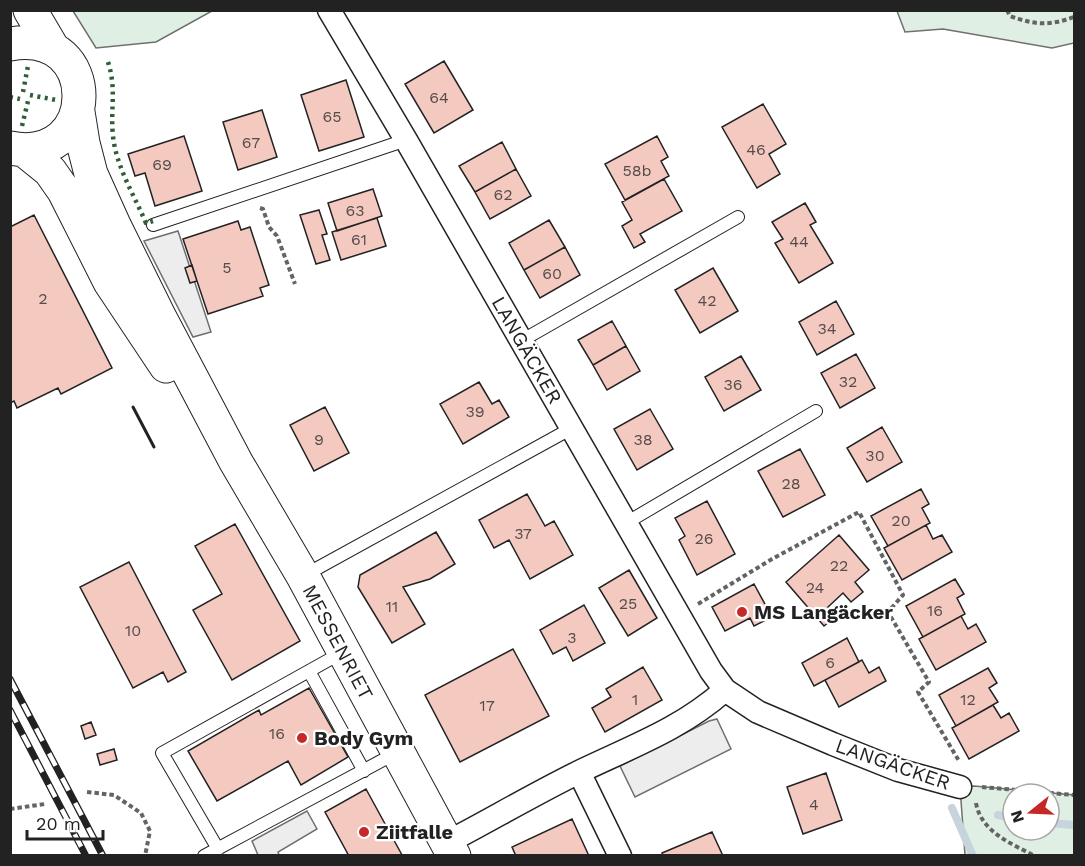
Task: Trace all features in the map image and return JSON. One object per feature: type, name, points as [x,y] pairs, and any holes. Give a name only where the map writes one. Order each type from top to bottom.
[{"type":"main road","points":[[30,10],[53,49]]},
{"type":"main road","name":"MESSENRIET","points":[[10,44],[24,41],[39,43],[65,57],[74,69],[79,83],[78,112],[83,143],[91,174],[114,225],[158,337]]},
{"type":"main road","name":"MESSENRIET","points":[[17,149],[41,148],[56,141],[70,128],[78,112]]},
{"type":"main road","name":"MESSENRIET","points":[[17,149],[50,171],[64,191],[110,282],[158,337],[236,462],[303,576],[451,849]]},
{"type":"street","name":"LANGÄCKER","points":[[328,10],[406,141],[711,671],[725,690],[758,712],[833,744],[898,770],[967,787]]},
{"type":"street","points":[[451,849],[579,772],[685,722],[725,690]]},
{"type":"street","points":[[579,772],[620,855]]},
{"type":"lane","points":[[153,225],[406,141]]},
{"type":"lane","points":[[521,342],[738,217]]},
{"type":"lane","points":[[626,523],[816,411]]},
{"type":"lane","points":[[303,576],[572,428]]},
{"type":"lane","points":[[218,849],[162,753],[344,651]]},
{"type":"lane","points":[[309,671],[364,771]]},
{"type":"lane","points":[[204,855],[399,752]]},
{"type":"path","points":[[1006,10],[1010,16],[1032,24],[1056,23],[1074,17]]},
{"type":"path","points":[[254,210],[263,209],[269,227],[277,236],[295,284]]},
{"type":"path","points":[[679,615],[772,559],[859,512],[903,596],[888,612],[929,682],[918,692],[967,787],[978,814],[998,837],[1035,855]]},
{"type":"path","name":"LANGÄCKER","points":[[967,787],[1073,795]]},
{"type":"path","points":[[87,792],[114,795],[141,813],[150,831],[145,855]]},
{"type":"path","points":[[10,808],[45,804]]},
{"type":"green space","points":[[73,11],[212,11],[156,42],[96,48]]},
{"type":"green space","points":[[897,11],[1074,11],[1074,43],[1052,48],[943,29],[905,32]]},
{"type":"green space","points":[[960,787],[1001,788],[1001,842],[1061,842],[1061,794],[1074,795],[1074,855],[965,855]]},
{"type":"shaded area","points":[[178,231],[211,332],[193,337],[144,241]]},
{"type":"shaded area","points":[[717,719],[731,749],[635,797],[620,766]]},
{"type":"shaded area","points":[[307,811],[317,829],[278,852],[279,855],[258,855],[252,841]]},
{"type":"building","points":[[444,61],[473,110],[434,133],[405,84]]},
{"type":"building","points":[[346,80],[364,137],[319,151],[301,95]]},
{"type":"building","points":[[763,104],[786,144],[769,154],[780,174],[757,188],[722,127]]},
{"type":"building","points":[[262,110],[277,157],[238,170],[223,122]]},
{"type":"building","points":[[184,136],[202,191],[155,206],[145,173],[135,176],[128,154]]},
{"type":"building","points":[[657,136],[668,157],[661,161],[669,176],[625,200],[605,164]]},
{"type":"building","points":[[502,142],[516,169],[475,192],[459,166]]},
{"type":"building","points":[[516,169],[531,196],[490,219],[475,192]]},
{"type":"building","points":[[664,179],[682,211],[640,234],[645,242],[634,248],[622,226],[632,220],[622,202]]},
{"type":"building","points":[[373,189],[382,216],[337,231],[328,203]]},
{"type":"building","points":[[805,203],[816,222],[810,225],[833,263],[799,283],[775,243],[783,239],[772,222]]},
{"type":"building","points":[[319,210],[327,234],[322,235],[330,260],[316,264],[300,215]]},
{"type":"building","points":[[34,215],[112,368],[61,394],[58,388],[17,408],[14,401],[10,403],[10,227]]},
{"type":"building","points":[[377,218],[386,246],[341,260],[332,232]]},
{"type":"building","points":[[549,220],[565,247],[524,270],[509,243]]},
{"type":"building","points":[[238,221],[241,230],[250,227],[269,285],[260,288],[263,296],[208,314],[183,239]]},
{"type":"building","points":[[565,247],[580,275],[540,298],[524,270]]},
{"type":"building","points":[[192,265],[197,281],[190,283],[185,268]]},
{"type":"building","points":[[713,268],[738,311],[700,333],[675,290]]},
{"type":"building","points":[[836,301],[854,334],[817,355],[799,322]]},
{"type":"building","points":[[612,321],[626,346],[593,365],[578,340]]},
{"type":"building","points":[[626,346],[640,371],[607,390],[593,365]]},
{"type":"building","points":[[856,354],[875,388],[840,408],[821,373]]},
{"type":"building","points":[[741,356],[761,390],[724,411],[705,377]]},
{"type":"building","points":[[479,382],[492,404],[499,400],[509,417],[463,444],[440,404]]},
{"type":"building","points":[[325,407],[349,453],[314,471],[290,425]]},
{"type":"building","points":[[650,409],[673,449],[637,470],[614,429]]},
{"type":"building","points":[[882,427],[902,462],[867,482],[847,448]]},
{"type":"building","points":[[800,449],[825,495],[783,517],[758,471]]},
{"type":"building","points":[[921,489],[929,504],[922,508],[930,523],[888,546],[871,516]]},
{"type":"building","points":[[527,494],[545,526],[554,521],[573,555],[530,579],[509,540],[494,548],[479,520]]},
{"type":"building","points":[[707,501],[735,554],[697,575],[679,540],[685,536],[675,518]]},
{"type":"building","points":[[235,524],[300,641],[232,680],[193,610],[222,594],[195,546]]},
{"type":"building","points":[[926,525],[933,539],[942,535],[952,552],[902,580],[884,548]]},
{"type":"building","points":[[436,532],[455,564],[430,579],[403,587],[425,624],[392,643],[358,587],[360,575]]},
{"type":"building","points":[[839,535],[869,570],[855,582],[863,592],[851,602],[843,593],[828,607],[836,616],[824,626],[786,582]]},
{"type":"building","points":[[129,562],[186,672],[168,682],[163,672],[133,688],[80,587]]},
{"type":"building","points":[[629,570],[657,618],[628,636],[599,588]]},
{"type":"building","points":[[955,579],[964,594],[957,598],[965,614],[923,637],[906,606]]},
{"type":"building","name":"MS Langäcker","points":[[754,584],[772,617],[754,626],[750,618],[725,631],[712,607]]},
{"type":"building","points":[[584,605],[605,643],[573,661],[566,647],[553,654],[540,630]]},
{"type":"building","points":[[961,616],[968,629],[976,624],[986,642],[936,670],[919,639]]},
{"type":"building","points":[[847,638],[859,662],[814,686],[802,663]]},
{"type":"building","points":[[513,649],[549,716],[460,762],[425,695]]},
{"type":"building","points":[[862,660],[869,673],[879,667],[886,681],[839,707],[825,680]]},
{"type":"building","points":[[643,667],[662,700],[605,732],[592,708],[611,697],[606,689]]},
{"type":"building","points":[[988,668],[997,683],[989,688],[998,702],[956,726],[939,695]]},
{"type":"building","points":[[309,688],[348,757],[301,785],[288,761],[217,801],[188,751],[259,710],[261,715]]},
{"type":"building","points":[[993,705],[1001,718],[1009,713],[1019,731],[969,759],[952,728]]},
{"type":"building","points":[[91,722],[96,735],[85,739],[81,726]]},
{"type":"building","points":[[114,749],[117,760],[100,765],[97,754]]},
{"type":"building","points":[[826,773],[842,820],[803,834],[787,787]]},
{"type":"building","points":[[366,789],[402,855],[349,856],[325,812]]},
{"type":"building","points":[[572,819],[589,856],[516,856],[512,847]]},
{"type":"building","points":[[712,832],[723,856],[663,856],[662,853]]},
{"type":"waterway","points":[[952,808],[973,856]]},
{"type":"waterway","points":[[1061,824],[1074,825]]},
{"type":"railway","points":[[10,679],[103,856]]},
{"type":"railway","points":[[10,710],[86,856]]},
{"type":"hedge","points":[[108,62],[113,91],[113,136],[118,158],[146,223],[153,221]]},
{"type":"hedge","points":[[23,92],[28,66]]},
{"type":"hedge","points":[[30,95],[56,100]]},
{"type":"hedge","points":[[10,97],[20,99]]},
{"type":"hedge","points":[[22,126],[28,101]]},
{"type":"wall","points":[[133,407],[154,447]]},
{"type":"place","name":"MS Langäcker","points":[[742,612]]},
{"type":"place","name":"Body Gym","points":[[302,738]]},
{"type":"place","name":"Ziitfalle","points":[[364,832]]}]
